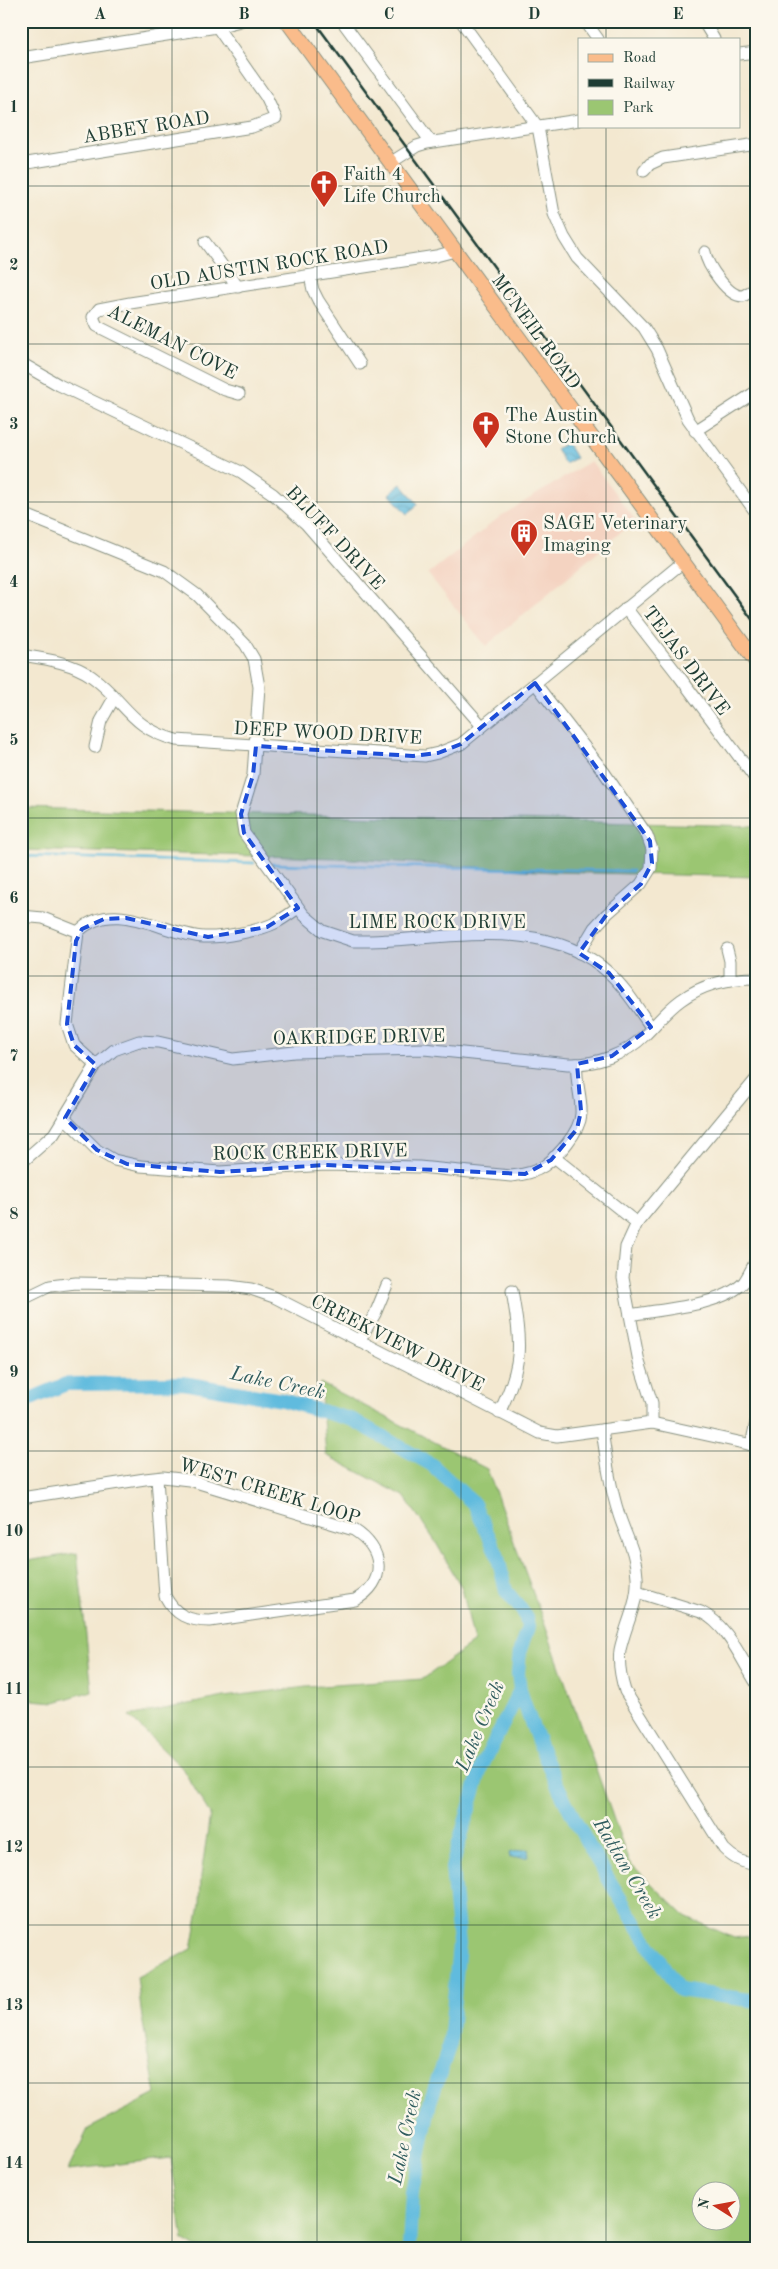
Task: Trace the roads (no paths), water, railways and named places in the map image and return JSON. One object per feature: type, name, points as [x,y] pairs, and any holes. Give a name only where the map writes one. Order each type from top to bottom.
[{"type":"main road","name":"MCNEIL ROAD","points":[[287,21],[757,663]]},
{"type":"street","points":[[21,58],[240,21]]},
{"type":"street","points":[[342,21],[431,142]]},
{"type":"street","points":[[461,21],[538,127],[552,208],[564,237],[578,258],[644,328],[657,349],[688,420],[756,510]]},
{"type":"street","points":[[585,21],[597,38]]},
{"type":"street","points":[[703,21],[713,38]]},
{"type":"street","name":"ABBEY ROAD","points":[[21,164],[252,127],[276,118],[266,97],[215,24]]},
{"type":"street","points":[[740,54],[757,52]]},
{"type":"street","points":[[413,150],[419,136],[414,119]]},
{"type":"street","points":[[413,150],[446,146],[464,139],[578,120]]},
{"type":"street","points":[[390,162],[431,142],[449,138],[464,139]]},
{"type":"street","points":[[644,171],[650,164],[663,158],[757,144]]},
{"type":"street","points":[[205,242],[238,287]]},
{"type":"street","name":"OLD AUSTIN ROCK ROAD","points":[[93,317],[99,310],[106,308],[436,256],[454,251]]},
{"type":"street","points":[[705,252],[710,266],[734,295],[742,296],[757,288]]},
{"type":"street","points":[[310,276],[313,290],[318,300],[360,364]]},
{"type":"street","name":"ALEMAN COVE","points":[[93,317],[97,326],[225,390],[239,394]]},
{"type":"street","name":"BLUFF DRIVE","points":[[21,363],[58,385],[241,472],[273,494],[306,524],[482,726]]},
{"type":"street","points":[[695,431],[757,391]]},
{"type":"street","name":"LIME ROCK DRIVE","points":[[21,513],[152,565],[176,578],[197,595],[245,644],[254,659],[259,687],[253,775],[241,814],[244,833],[298,908],[312,924],[323,930],[353,940],[503,935],[547,941],[565,946],[609,973],[651,1027]]},
{"type":"street","name":"DEEP WOOD DRIVE","points":[[21,655],[58,662],[81,670],[101,684],[143,727],[164,737],[176,740],[425,756],[460,744],[683,562]]},
{"type":"street","name":"TEJAS DRIVE","points":[[626,608],[757,781]]},
{"type":"street","points":[[534,683],[604,772],[647,835],[652,849],[651,868],[641,884],[606,914],[594,928],[579,953]]},
{"type":"street","points":[[94,747],[101,721],[114,698]]},
{"type":"street","points":[[78,932],[104,919],[126,918],[208,937],[267,927],[298,908]]},
{"type":"street","points":[[21,916],[44,918],[78,932]]},
{"type":"street","points":[[78,932],[67,1024],[74,1045],[96,1066]]},
{"type":"street","points":[[727,948],[730,961],[730,980]]},
{"type":"street","name":"OAKRIDGE DRIVE","points":[[21,1164],[54,1134],[96,1066],[107,1055],[125,1045],[149,1041],[233,1059],[294,1052],[424,1049],[577,1064],[595,1062],[612,1056],[636,1042],[670,1008],[690,994],[712,984],[730,980],[757,978]]},
{"type":"street","name":"ROCK CREEK DRIVE","points":[[65,1118],[88,1142],[103,1154],[114,1160],[140,1166],[220,1172],[325,1165],[419,1167],[511,1176],[539,1169],[554,1157],[574,1133],[580,1120],[581,1103],[576,1075],[577,1064]]},
{"type":"street","points":[[652,1423],[652,1403],[641,1373],[623,1278],[628,1240],[637,1223],[757,1078]]},
{"type":"street","points":[[554,1157],[637,1223]]},
{"type":"street","points":[[630,1315],[706,1302],[727,1295],[744,1282],[757,1258]]},
{"type":"street","name":"CREEKVIEW DRIVE","points":[[21,1300],[50,1286],[76,1283],[241,1287],[274,1297],[499,1413],[548,1435],[652,1423],[754,1445]]},
{"type":"street","points":[[359,1341],[375,1314],[387,1286]]},
{"type":"street","points":[[499,1413],[519,1361],[518,1326],[512,1291]]},
{"type":"street","points":[[754,1445],[757,1418]]},
{"type":"street","points":[[602,1430],[612,1493],[620,1518],[633,1547],[637,1565],[637,1592],[620,1651],[619,1672],[625,1692],[724,1849],[745,1864],[757,1865]]},
{"type":"street","name":"WEST CREEK LOOP","points":[[21,1498],[157,1478],[189,1480],[354,1530],[366,1538],[373,1546],[377,1557],[377,1578],[364,1596],[355,1600],[210,1621],[195,1621],[184,1617],[175,1611],[164,1596],[157,1478]]},
{"type":"street","points":[[637,1592],[701,1612],[710,1617],[721,1628],[757,1684]]},
{"type":"water","points":[[567,443],[576,458],[565,464],[556,449]]},
{"type":"water","points":[[401,484],[418,504],[407,514],[389,494]]},
{"type":"water","points":[[528,1849],[529,1857],[510,1858],[509,1853]]},
{"type":"waterway","points":[[21,856],[254,863]]},
{"type":"waterway","points":[[272,864],[632,871]]},
{"type":"waterway","name":"Lake Creek","points":[[21,1403],[66,1384],[183,1383],[282,1400],[353,1420],[432,1465],[474,1504],[497,1554],[506,1591],[525,1614],[528,1627],[520,1650],[518,1673],[520,1690],[481,1768],[452,1867],[459,1944],[450,2044],[430,2102],[412,2192],[409,2248]]},
{"type":"waterway","name":"Rattan Creek","points":[[520,1690],[534,1730],[568,1808],[610,1882],[679,1990],[757,2001]]},
{"type":"railway","points":[[314,21],[757,626]]},
{"type":"place","name":"Faith 4 Life Church","points":[[324,208]]},
{"type":"place","name":"The Austin Stone Church","points":[[486,449]]},
{"type":"place","name":"SAGE Veterinary Imaging","points":[[524,557]]}]
